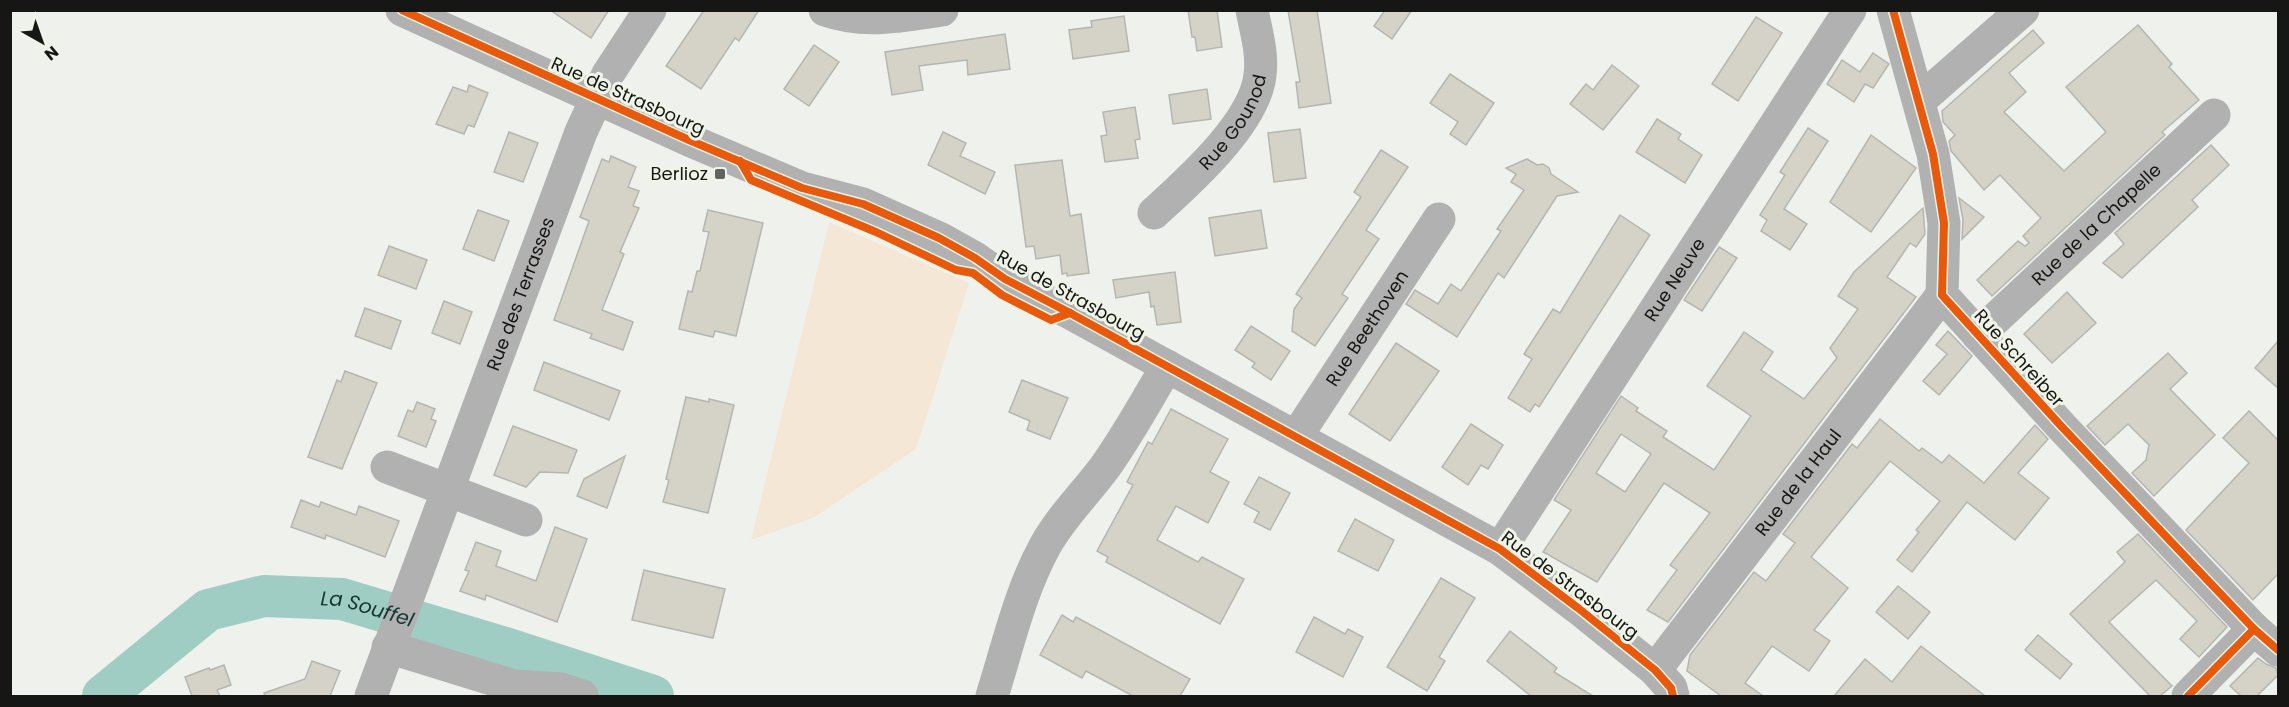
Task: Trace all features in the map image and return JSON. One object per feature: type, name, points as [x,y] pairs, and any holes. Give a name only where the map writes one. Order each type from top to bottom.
[{"type":"street","name":"Rue de Strasbourg","points":[[402,10],[595,98],[802,188],[863,204],[939,238],[975,258],[1005,279],[1500,549],[1578,608],[1664,683]]},
{"type":"street","name":"Rue des Terrasses","points":[[371,696],[595,98],[650,10]]},
{"type":"street","points":[[825,10],[860,19],[885,19],[942,10]]},
{"type":"street","name":"Rue Gounod","points":[[1154,213],[1212,158],[1249,106],[1257,89],[1260,74],[1260,54],[1252,10]]},
{"type":"street","points":[[1919,101],[2023,10]]},
{"type":"street","points":[[1849,13],[1895,17],[1934,154],[1944,223],[1942,295]]},
{"type":"street","name":"Rue Neuve","points":[[1500,549],[1849,13]]},
{"type":"street","name":"Rue de la Chapelle","points":[[1978,335],[2214,115]]},
{"type":"street","name":"Rue Beethoven","points":[[1296,436],[1439,219]]},
{"type":"street","name":"Rue Schreiber","points":[[1942,295],[2062,428],[2254,629],[2278,650]]},
{"type":"street","name":"Rue de la Haul","points":[[1664,683],[1942,295]]},
{"type":"street","points":[[992,696],[1013,622],[1043,549],[1057,524],[1089,488],[1122,442],[1167,366]]},
{"type":"street","points":[[387,467],[526,520]]},
{"type":"street","points":[[2188,696],[2254,629]]},
{"type":"street","points":[[392,639],[514,686],[561,689],[582,696]]},
{"type":"shaded area","points":[[829,222],[969,283],[916,449],[813,518],[751,540]]},
{"type":"building","points":[[550,10],[609,10],[591,38]]},
{"type":"building","points":[[704,10],[759,10],[739,41],[735,38],[701,89],[666,66]]},
{"type":"building","points":[[1188,10],[1217,10],[1222,47],[1197,51],[1195,37],[1192,37]]},
{"type":"building","points":[[1288,10],[1317,10],[1331,103],[1299,108],[1296,82],[1300,82]]},
{"type":"building","points":[[1385,10],[1412,10],[1392,39],[1374,26]]},
{"type":"building","points":[[1124,16],[1129,51],[1073,59],[1069,30],[1092,27],[1091,21]]},
{"type":"building","points":[[1756,17],[1782,33],[1738,101],[1712,84]]},
{"type":"building","points":[[2138,25],[2172,64],[2169,67],[2199,100],[2162,132],[2165,135],[1992,296],[1977,280],[2018,241],[2025,246],[2029,243],[2023,236],[2041,218],[2000,175],[1984,190],[1951,151],[1949,141],[1955,135],[1943,122],[1942,111],[2033,30],[2044,43],[2009,73],[2026,92],[2004,112],[2064,171],[2106,132],[2066,87]]},
{"type":"building","points":[[1005,34],[1010,69],[968,75],[967,60],[919,66],[923,90],[892,95],[885,52]]},
{"type":"building","points":[[814,45],[839,62],[809,106],[784,89]]},
{"type":"building","points":[[1873,53],[1889,64],[1873,88],[1865,84],[1854,102],[1827,84],[1842,60],[1860,72]]},
{"type":"building","points":[[1612,65],[1639,86],[1603,130],[1570,104],[1586,84],[1593,90]]},
{"type":"building","points":[[1450,74],[1494,103],[1466,145],[1450,134],[1458,122],[1430,103]]},
{"type":"building","points":[[469,85],[488,93],[474,127],[468,125],[464,134],[436,124],[453,87],[467,92]]},
{"type":"building","points":[[1207,89],[1211,119],[1173,124],[1169,95]]},
{"type":"building","points":[[1135,107],[1140,139],[1135,140],[1138,158],[1105,162],[1101,136],[1107,135],[1103,112]]},
{"type":"building","points":[[1657,119],[1681,134],[1678,139],[1702,155],[1685,183],[1636,152]]},
{"type":"building","points":[[1808,128],[1828,141],[1784,209],[1807,224],[1790,250],[1761,231],[1767,220],[1760,215],[1785,175],[1780,172]]},
{"type":"building","points":[[1300,129],[1306,178],[1274,182],[1268,133]]},
{"type":"building","points":[[509,132],[538,143],[523,182],[494,172]]},
{"type":"building","points":[[943,132],[966,143],[960,156],[995,172],[985,194],[928,165]]},
{"type":"building","points":[[1871,135],[1916,168],[1871,232],[1830,202]]},
{"type":"building","points":[[2211,145],[2229,165],[2192,200],[2198,207],[2122,278],[2103,263],[2124,244],[2115,233]]},
{"type":"building","points":[[1381,150],[1408,167],[1366,230],[1379,239],[1342,294],[1348,298],[1315,346],[1292,331],[1294,309],[1302,298],[1296,294],[1361,197],[1354,192]]},
{"type":"building","points":[[611,156],[636,167],[628,187],[639,191],[633,206],[639,208],[620,252],[624,254],[602,310],[633,322],[623,350],[590,338],[592,334],[554,320],[589,221],[580,217],[602,159],[609,162]]},
{"type":"building","points":[[1527,159],[1537,165],[1543,164],[1549,168],[1551,174],[1578,192],[1557,196],[1504,278],[1498,273],[1457,337],[1406,304],[1415,290],[1438,304],[1451,284],[1461,291],[1501,231],[1497,229],[1524,190],[1511,182],[1516,174],[1506,168]]},
{"type":"building","points":[[1062,160],[1070,216],[1081,214],[1089,273],[1067,276],[1067,273],[1062,274],[1060,255],[1036,259],[1034,246],[1026,247],[1015,165]]},
{"type":"building","points":[[1959,198],[1984,217],[1962,239],[1963,220]]},
{"type":"building","points":[[1923,208],[1925,234],[1916,247],[1910,243],[1887,277],[1916,297],[1668,622],[1647,610],[1677,570],[1670,565],[1710,513],[1664,483],[1597,582],[1543,552],[1571,510],[1554,500],[1621,396],[1638,408],[1636,411],[1667,431],[1663,437],[1714,470],[1751,416],[1707,386],[1744,332],[1773,352],[1761,370],[1804,399],[1837,358],[1830,348],[1858,309],[1838,296],[1854,272]],"holes":[[[1621,434],[1651,454],[1625,492],[1596,473]]]},
{"type":"building","points":[[478,210],[509,221],[494,261],[463,249]]},
{"type":"building","points":[[708,210],[763,223],[736,336],[715,331],[713,337],[679,329],[688,291],[692,292],[697,271],[700,271],[709,232],[703,231]]},
{"type":"building","points":[[1261,210],[1267,248],[1215,256],[1209,218]]},
{"type":"building","points":[[1620,215],[1650,235],[1539,407],[1535,404],[1530,412],[1508,398],[1532,359],[1524,354],[1553,309],[1560,313]]},
{"type":"building","points":[[389,246],[427,260],[416,289],[378,275]]},
{"type":"building","points":[[1719,247],[1737,258],[1702,311],[1684,300]]},
{"type":"building","points":[[1175,272],[1181,322],[1157,325],[1149,292],[1116,298],[1113,280]]},
{"type":"building","points":[[2067,292],[2096,323],[2052,363],[2024,334]]},
{"type":"building","points":[[444,301],[472,312],[460,344],[432,333]]},
{"type":"building","points":[[365,308],[401,321],[391,349],[355,336]]},
{"type":"building","points":[[1251,326],[1290,351],[1271,380],[1252,367],[1255,363],[1235,350]]},
{"type":"building","points":[[1948,331],[1972,356],[1939,395],[1923,381],[1947,354],[1936,345]]},
{"type":"building","points":[[2278,341],[2278,388],[2255,368]]},
{"type":"building","points":[[1396,343],[1439,371],[1390,441],[1349,414]]},
{"type":"building","points":[[2168,353],[2187,373],[2170,389],[2215,435],[2154,496],[2132,473],[2146,460],[2149,445],[2128,424],[2105,445],[2087,426]]},
{"type":"building","points":[[544,362],[620,391],[609,420],[534,390]]},
{"type":"building","points":[[345,371],[377,383],[342,469],[308,457],[337,380],[341,382]]},
{"type":"building","points":[[1022,380],[1068,398],[1050,439],[1027,430],[1030,421],[1009,412]]},
{"type":"building","points":[[686,397],[709,402],[709,399],[734,405],[708,513],[663,502],[669,480],[666,479]]},
{"type":"building","points":[[417,402],[435,409],[431,419],[436,421],[426,447],[398,436],[408,410],[413,412]]},
{"type":"building","points":[[1171,409],[1228,439],[1210,472],[1229,482],[1208,523],[1176,506],[1157,540],[1198,562],[1202,557],[1244,579],[1220,624],[1106,562],[1108,557],[1097,551],[1133,485],[1127,482],[1148,442],[1152,444]]},
{"type":"building","points":[[2249,411],[2278,440],[2278,574],[2253,600],[2186,530],[2249,463],[2223,438]]},
{"type":"building","points":[[1880,419],[1919,451],[1922,448],[1942,463],[1949,455],[1984,483],[2035,425],[2048,439],[2018,473],[2049,498],[2015,540],[1967,502],[1912,572],[1897,560],[1919,532],[1916,530],[1940,501],[1890,461],[1811,557],[1848,588],[1814,630],[1830,641],[1809,671],[1772,646],[1745,683],[1763,696],[1721,696],[1687,671],[1690,655],[1754,572],[1766,581],[1795,543],[1783,534],[1852,444],[1857,448]]},
{"type":"building","points":[[1471,424],[1503,445],[1488,469],[1481,465],[1468,485],[1442,467]]},
{"type":"building","points":[[513,426],[577,450],[568,473],[540,472],[526,487],[494,475]]},
{"type":"building","points":[[625,456],[607,508],[577,496],[584,479]]},
{"type":"building","points":[[1259,477],[1290,493],[1270,530],[1254,522],[1259,512],[1244,504]]},
{"type":"building","points":[[301,500],[319,507],[321,502],[356,515],[359,506],[399,521],[385,557],[326,535],[325,539],[291,527]]},
{"type":"building","points":[[1355,519],[1394,540],[1378,571],[1338,551]]},
{"type":"building","points":[[555,527],[587,539],[557,622],[486,595],[485,600],[460,591],[469,571],[465,570],[476,542],[501,551],[496,566],[536,581]]},
{"type":"building","points":[[2138,534],[2227,627],[2199,657],[2180,639],[2197,621],[2156,580],[2109,622],[2172,686],[2160,696],[2150,696],[2070,614],[2125,562],[2117,552]]},
{"type":"building","points":[[644,570],[725,589],[713,638],[632,620]]},
{"type":"building","points":[[1441,578],[1475,598],[1439,657],[1445,661],[1427,691],[1387,667]]},
{"type":"building","points":[[1898,586],[1930,612],[1908,639],[1876,612]]},
{"type":"building","points":[[1062,615],[1073,622],[1076,617],[1190,679],[1180,696],[1133,696],[1086,671],[1082,678],[1040,655]]},
{"type":"building","points":[[1314,617],[1345,634],[1348,629],[1363,637],[1343,677],[1296,652]]},
{"type":"building","points":[[1510,631],[1557,668],[1554,672],[1593,696],[1531,696],[1487,661]]},
{"type":"building","points":[[2038,635],[2072,664],[2060,679],[2025,650]]},
{"type":"building","points":[[1921,646],[1985,696],[1834,696],[1865,659],[1892,682]]},
{"type":"building","points":[[2258,658],[2276,668],[2278,675],[2257,696],[2241,696],[2230,686]]},
{"type":"building","points":[[312,661],[340,671],[330,696],[265,696],[264,693],[305,679]]},
{"type":"building","points":[[224,665],[231,685],[217,690],[220,696],[192,696],[185,677]]},
{"type":"waterway","name":"La Souffel","points":[[103,696],[208,610],[264,596],[342,599],[502,647],[653,696]]},
{"type":"cycle path","points":[[402,10],[689,140],[802,188],[863,204],[939,238],[975,258],[1005,279],[1500,549],[1655,670],[1671,688],[1673,696]]},
{"type":"cycle path","points":[[1893,10],[1933,154],[1944,223],[1942,295],[2062,427],[2254,629],[2278,650]]},
{"type":"cycle path","points":[[740,161],[751,180],[876,232],[956,270],[973,273],[1002,295],[1051,320],[1070,313]]},
{"type":"cycle path","points":[[2188,696],[2254,629]]},
{"type":"place","name":"Berlioz","points":[[720,174]]}]
